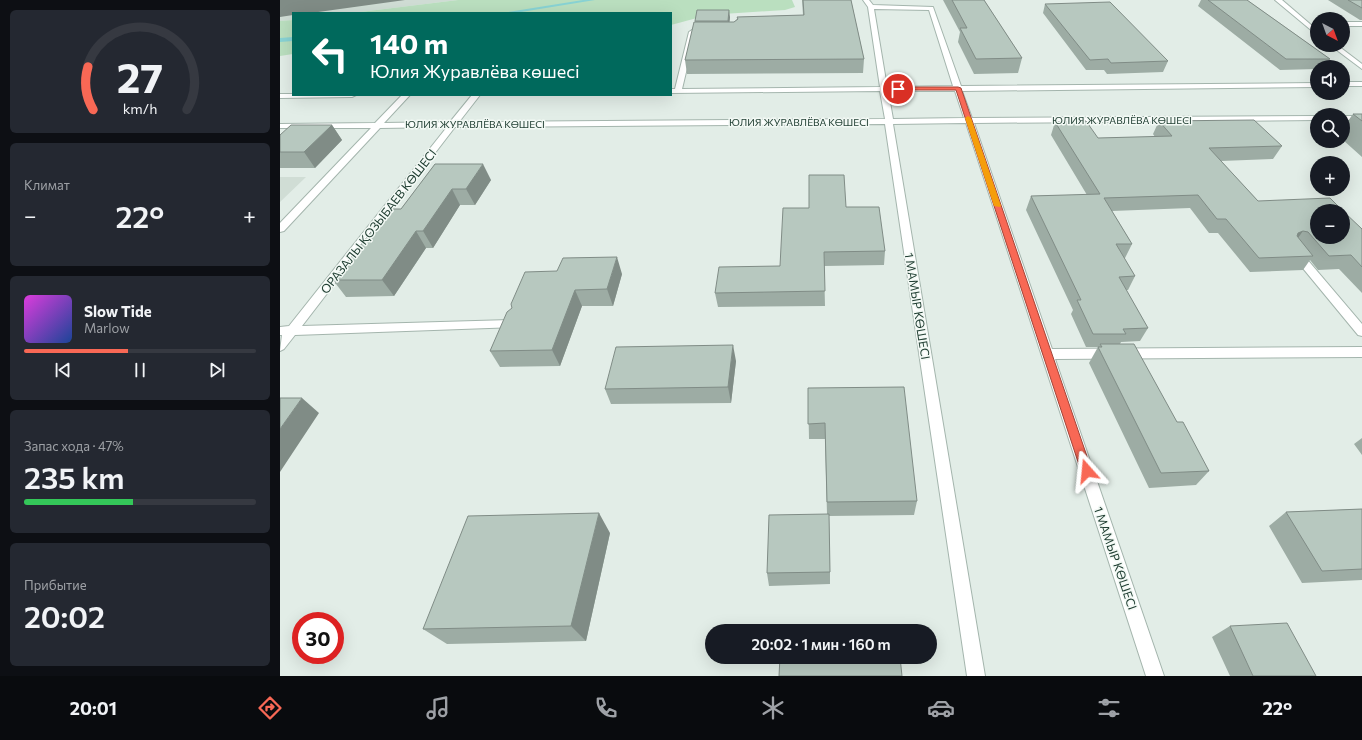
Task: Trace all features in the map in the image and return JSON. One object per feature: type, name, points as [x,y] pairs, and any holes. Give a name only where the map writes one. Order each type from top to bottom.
[{"type":"street","points":[[1278,0],[1310,27]]},
{"type":"street","name":"1 МАМЫР КӨШЕСІ","points":[[976,676],[883,89],[868,4],[931,8],[1156,676]]},
{"type":"street","points":[[1350,24],[1362,24]]},
{"type":"street","points":[[714,31],[692,32],[674,91],[1310,84]]},
{"type":"street","points":[[1342,52],[1362,67]]},
{"type":"street","points":[[1350,84],[1362,84]]},
{"type":"street","points":[[280,96],[292,96]]},
{"type":"street","points":[[280,229],[405,96]]},
{"type":"street","name":"ОРАЗАЛЫ ҚОЗЫБАЕВ КӨШЕСІ","points":[[280,346],[475,96]]},
{"type":"street","name":"ЮЛИЯ ЖУРАВЛЁВА КӨШЕСІ","points":[[280,126],[1310,118]]},
{"type":"street","points":[[1350,118],[1362,118]]},
{"type":"street","points":[[1292,249],[1362,332]]},
{"type":"street","points":[[280,331],[514,324]]},
{"type":"street","points":[[1048,354],[1362,352]]},
{"type":"shaded area","points":[[280,0],[458,0],[360,12],[292,12],[292,20],[280,21]]},
{"type":"shaded area","points":[[280,177],[306,177],[280,202]]},
{"type":"green space","points":[[458,0],[792,0],[795,7],[785,10],[708,15],[672,25],[672,12],[360,12]]},
{"type":"green space","points":[[292,20],[292,54],[280,56],[280,21]]},
{"type":"building","points":[[803,0],[851,0],[864,59],[685,60],[694,22],[734,22],[738,19],[737,17],[804,15]]},
{"type":"building","points":[[952,0],[984,0],[1022,58],[976,59],[960,28],[967,28]]},
{"type":"building","points":[[1208,0],[1247,0],[1310,45],[1310,52],[1320,52],[1330,59],[1286,59]]},
{"type":"building","points":[[1348,0],[1362,0],[1362,8]]},
{"type":"building","points":[[1110,2],[1168,61],[1111,63],[1108,59],[1090,60],[1045,4]]},
{"type":"building","points":[[697,10],[729,10],[728,21],[695,21]]},
{"type":"building","points":[[1353,114],[1362,114],[1362,121]]},
{"type":"building","points":[[1254,120],[1282,146],[1209,148],[1258,201],[1330,198],[1336,204],[1310,204],[1310,234],[1308,232],[1303,231],[1298,233],[1297,236],[1313,256],[1259,258],[1226,219],[1217,219],[1198,195],[1104,198],[1132,244],[1116,244],[1135,276],[1119,277],[1148,328],[1123,329],[1126,334],[1093,334],[1077,300],[1081,300],[1031,196],[1100,194],[1055,122],[1086,121],[1098,138],[1172,136],[1159,121]]},
{"type":"building","points":[[291,125],[332,125],[304,152],[280,152],[280,135]]},
{"type":"building","points":[[435,164],[483,164],[466,189],[452,189],[423,231],[416,231],[382,280],[333,280],[389,209],[401,209]]},
{"type":"building","points":[[809,175],[844,175],[846,207],[879,207],[885,251],[824,252],[825,291],[715,293],[719,267],[780,266],[783,208],[809,208]]},
{"type":"building","points":[[1350,217],[1362,229],[1362,267],[1351,255],[1329,256],[1318,244],[1350,244]]},
{"type":"building","points":[[617,257],[607,289],[575,290],[552,350],[490,351],[507,312],[512,308],[511,304],[525,272],[557,271],[563,258]]},
{"type":"building","points":[[1100,344],[1134,344],[1177,422],[1183,422],[1209,471],[1161,473],[1098,347],[1102,347]]},
{"type":"building","points":[[733,345],[728,387],[605,389],[616,347]]},
{"type":"building","points":[[904,387],[917,501],[827,502],[825,423],[808,424],[808,388]]},
{"type":"building","points":[[280,398],[302,398],[280,429]]},
{"type":"building","points":[[1362,509],[1362,569],[1322,571],[1286,512]]},
{"type":"building","points":[[599,513],[571,626],[423,629],[468,516]]},
{"type":"building","points":[[829,514],[830,572],[767,573],[769,515]]},
{"type":"building","points":[[1287,623],[1316,676],[1253,676],[1230,626]]},
{"type":"building","points":[[780,664],[901,664],[902,676],[779,676]]},
{"type":"waterway","points":[[512,12],[593,0]]},
{"type":"waterway","points":[[280,40],[292,39]]},
{"type":"slow traffic","points":[[968,118],[998,206]]},
{"type":"route","points":[[898,89],[958,88],[1087,471]]}]
